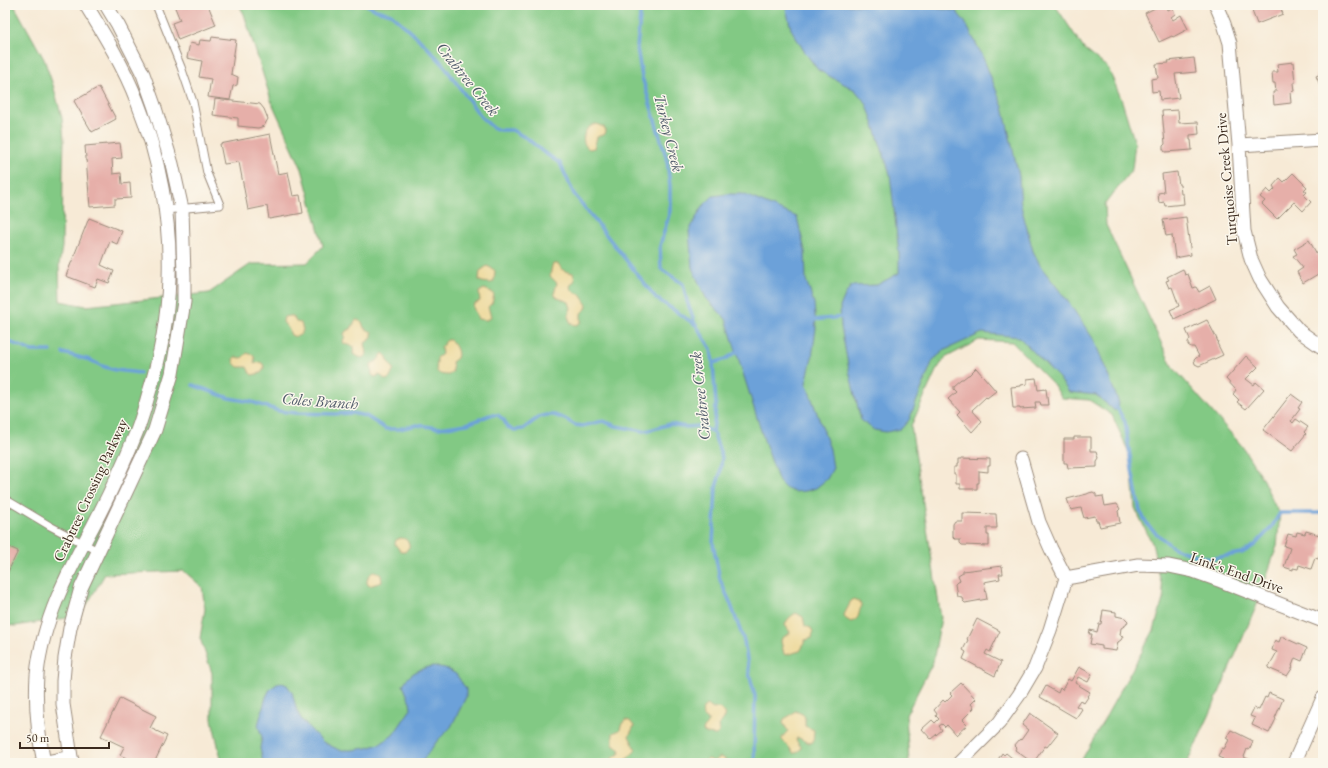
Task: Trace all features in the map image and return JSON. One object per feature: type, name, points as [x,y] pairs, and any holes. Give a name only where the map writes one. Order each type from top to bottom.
[{"type":"street","name":"Turquoise Creek Drive","points":[[1216,5],[1230,43],[1244,231],[1251,259],[1260,279],[1278,307],[1300,331],[1323,348]]},
{"type":"street","name":"Crabtree Crossing Parkway","points":[[72,760],[63,704],[65,658],[70,628],[81,588],[155,430],[172,374],[184,302],[182,208],[172,164],[151,97],[142,74],[126,40],[101,9]]},
{"type":"street","name":"Crabtree Crossing Parkway","points":[[43,763],[36,709],[37,674],[40,657],[51,615],[72,565],[97,518],[136,436],[157,366],[164,332],[169,278],[165,210],[152,143],[137,101],[112,49],[101,9]]},
{"type":"street","points":[[1238,145],[1323,140]]},
{"type":"street","points":[[959,763],[999,723],[1035,668],[1050,630],[1066,578],[1051,550],[1039,522],[1022,458]]},
{"type":"street","name":"Link's End Drive","points":[[1066,578],[1138,565],[1169,566],[1193,571],[1221,580],[1323,621]]},
{"type":"street","points":[[1294,763],[1323,698]]},
{"type":"street","points":[[43,763],[72,760]]},
{"type":"lane","points":[[156,5],[181,67],[193,102],[207,173],[220,205],[165,210]]},
{"type":"lane","points":[[5,498],[45,523],[98,551]]},
{"type":"green space","points":[[5,5],[14,5],[44,59],[62,118],[64,141],[62,247],[59,265],[60,301],[86,306],[209,293],[251,264],[307,263],[323,246],[302,169],[272,103],[244,14],[239,5],[1055,5],[1084,49],[1108,68],[1121,98],[1135,143],[1132,169],[1105,204],[1106,225],[1172,366],[1242,446],[1262,478],[1275,506],[1280,513],[1277,546],[1256,607],[1187,763],[1080,763],[1154,630],[1164,596],[1152,543],[1135,508],[1130,455],[1112,415],[1089,400],[1062,398],[1053,384],[1012,342],[979,340],[945,358],[936,371],[911,426],[941,618],[933,662],[906,715],[909,763],[222,763],[212,719],[212,673],[200,638],[205,609],[202,587],[184,571],[105,574],[80,616],[15,626],[5,625]]},
{"type":"sand","points":[[596,124],[604,127],[606,131],[605,134],[597,137],[594,148],[589,149],[584,142],[584,134],[592,125]]},
{"type":"sand","points":[[553,264],[558,264],[564,271],[573,273],[575,280],[570,286],[573,291],[581,296],[587,305],[586,309],[581,313],[581,322],[577,325],[571,324],[568,316],[571,308],[569,302],[558,298],[554,294],[557,283],[550,276]]},
{"type":"sand","points":[[487,266],[495,271],[494,281],[491,283],[482,282],[479,280],[480,271]]},
{"type":"sand","points":[[484,289],[492,292],[494,295],[492,303],[488,307],[491,317],[487,320],[478,319],[473,307],[474,304],[480,301],[479,292]]},
{"type":"sand","points":[[293,316],[296,322],[301,323],[303,330],[298,336],[291,335],[283,322],[284,317]]},
{"type":"sand","points":[[357,320],[362,322],[364,328],[372,332],[372,338],[365,343],[367,354],[361,358],[353,354],[353,346],[344,344],[343,341],[346,331],[351,329]]},
{"type":"sand","points":[[447,340],[450,340],[453,343],[458,353],[457,358],[452,362],[453,371],[449,375],[439,374],[436,368],[437,358],[442,354],[441,347]]},
{"type":"sand","points":[[247,353],[253,355],[255,359],[254,364],[260,362],[263,364],[264,368],[261,373],[252,375],[247,367],[238,367],[234,363],[233,359],[235,357],[242,358]]},
{"type":"sand","points":[[383,353],[394,369],[390,378],[386,380],[380,375],[375,377],[372,375],[371,364],[377,361]]},
{"type":"sand","points":[[400,538],[409,543],[409,547],[405,552],[401,552],[395,544],[396,540]]},
{"type":"sand","points":[[375,571],[381,575],[382,582],[369,586],[367,583],[368,578],[371,573]]},
{"type":"sand","points":[[854,599],[862,606],[857,619],[851,622],[846,619],[844,615],[850,602]]},
{"type":"sand","points":[[796,613],[803,617],[805,626],[811,628],[813,632],[812,638],[805,640],[800,651],[786,655],[784,654],[781,641],[782,638],[790,632],[785,625],[786,623],[789,618]]},
{"type":"sand","points":[[707,705],[713,709],[719,708],[725,713],[723,720],[718,726],[719,732],[716,735],[706,734],[703,731],[708,720],[702,713],[703,708]]},
{"type":"sand","points":[[795,711],[804,716],[805,726],[814,730],[813,742],[810,743],[797,738],[796,740],[801,749],[796,753],[793,753],[782,738],[788,731],[783,723],[784,719]]},
{"type":"sand","points":[[625,720],[630,721],[634,726],[629,736],[636,750],[627,759],[627,763],[613,763],[612,758],[620,752],[619,749],[613,745],[613,733],[620,730],[621,725]]},
{"type":"sand","points":[[720,757],[725,759],[726,763],[704,763],[709,759],[714,762]]},
{"type":"water","points":[[785,5],[912,5],[956,11],[965,22],[982,55],[1003,107],[1019,176],[1021,206],[1033,251],[1041,267],[1067,300],[1094,340],[1119,403],[1118,408],[1115,411],[1096,395],[1069,392],[1059,378],[1019,337],[982,333],[945,350],[933,360],[909,420],[901,429],[886,432],[874,430],[861,420],[850,375],[841,327],[840,307],[851,286],[877,285],[899,273],[899,254],[890,174],[866,103],[855,90],[818,70],[804,51],[791,29]]},
{"type":"water","points":[[743,194],[797,217],[805,251],[806,280],[814,303],[816,328],[812,358],[806,383],[830,449],[833,468],[827,479],[816,488],[806,491],[794,492],[785,488],[779,482],[764,440],[726,319],[706,298],[692,268],[689,231],[702,207],[713,196]]},
{"type":"water","points":[[434,666],[445,668],[456,674],[466,689],[466,697],[451,727],[437,741],[421,763],[264,763],[260,748],[262,737],[258,725],[266,697],[270,689],[277,684],[282,683],[287,685],[292,692],[297,711],[302,720],[323,742],[339,750],[352,750],[380,744],[393,735],[411,709],[410,702],[403,685],[412,674]]},
{"type":"building","points":[[174,5],[208,5],[216,25],[178,40],[172,23],[180,20]]},
{"type":"building","points":[[1161,5],[1166,5],[1168,10],[1172,8],[1175,14],[1171,17],[1173,20],[1181,15],[1188,29],[1159,42],[1145,13]]},
{"type":"building","points":[[1255,5],[1279,5],[1283,14],[1257,24],[1252,11],[1257,9]]},
{"type":"building","points":[[212,37],[236,40],[231,74],[238,77],[237,85],[233,86],[230,100],[208,97],[211,79],[199,77],[202,61],[187,58],[190,43],[199,45],[200,40],[211,41]]},
{"type":"building","points":[[1194,58],[1196,72],[1175,74],[1179,98],[1160,100],[1159,91],[1152,92],[1151,79],[1158,78],[1156,64]]},
{"type":"building","points":[[1293,62],[1295,83],[1293,83],[1294,91],[1290,92],[1291,103],[1274,105],[1273,92],[1276,92],[1272,72],[1278,72],[1277,64]]},
{"type":"building","points":[[1323,73],[1323,92],[1316,76]]},
{"type":"building","points":[[99,87],[116,119],[92,132],[74,101]]},
{"type":"building","points":[[215,99],[260,104],[268,119],[264,126],[258,128],[238,126],[238,118],[213,115]]},
{"type":"building","points":[[1178,110],[1179,123],[1198,122],[1199,134],[1190,135],[1192,150],[1165,152],[1163,149],[1165,144],[1162,111]]},
{"type":"building","points":[[270,134],[278,174],[288,172],[293,196],[300,195],[303,213],[269,219],[267,206],[248,210],[239,162],[224,164],[220,144]]},
{"type":"building","points":[[120,143],[122,158],[112,159],[113,174],[121,173],[122,184],[130,183],[131,198],[115,199],[115,205],[90,207],[85,146]]},
{"type":"building","points":[[1177,172],[1184,204],[1165,206],[1164,202],[1159,203],[1158,193],[1164,192],[1162,174]]},
{"type":"building","points":[[1293,173],[1307,187],[1304,190],[1307,192],[1304,195],[1311,202],[1303,211],[1294,202],[1277,219],[1262,204],[1265,201],[1260,197],[1267,189],[1271,193],[1275,189],[1273,186],[1280,178],[1284,182]]},
{"type":"building","points":[[1186,217],[1191,255],[1175,258],[1172,235],[1166,236],[1163,220]]},
{"type":"building","points":[[89,218],[122,231],[117,244],[110,241],[101,265],[114,271],[109,283],[98,279],[95,287],[66,276]]},
{"type":"building","points":[[1309,240],[1318,256],[1323,253],[1323,271],[1303,283],[1297,272],[1303,268],[1293,256],[1297,254],[1294,249]]},
{"type":"building","points":[[1183,269],[1185,275],[1188,274],[1193,288],[1196,287],[1199,292],[1210,286],[1216,299],[1174,319],[1170,310],[1179,306],[1172,287],[1169,288],[1166,281],[1169,280],[1167,277]]},
{"type":"building","points":[[1207,320],[1223,355],[1199,366],[1195,364],[1194,360],[1199,356],[1194,347],[1188,345],[1190,339],[1186,330]]},
{"type":"building","points":[[1246,356],[1258,367],[1246,379],[1254,385],[1256,382],[1264,389],[1246,409],[1237,402],[1239,400],[1233,394],[1236,390],[1226,379]]},
{"type":"building","points":[[976,368],[996,391],[987,398],[986,397],[972,410],[982,421],[972,432],[957,415],[960,412],[948,399],[956,392],[953,389],[953,386]]},
{"type":"building","points":[[1036,378],[1038,390],[1046,389],[1048,405],[1041,405],[1040,402],[1035,402],[1036,408],[1013,408],[1011,387],[1027,384],[1027,379]]},
{"type":"building","points":[[1291,394],[1302,402],[1298,408],[1300,409],[1291,421],[1293,423],[1296,419],[1308,427],[1304,432],[1306,434],[1292,451],[1263,430]]},
{"type":"building","points":[[1074,437],[1091,437],[1091,451],[1097,451],[1099,458],[1097,461],[1097,467],[1068,468],[1067,463],[1064,463],[1064,439],[1074,439]]},
{"type":"building","points":[[958,459],[990,459],[988,472],[979,471],[979,483],[977,483],[977,489],[960,489],[960,484],[956,484],[954,467],[957,467]]},
{"type":"building","points":[[1093,492],[1096,494],[1096,497],[1103,496],[1105,506],[1117,504],[1120,509],[1118,511],[1120,523],[1100,527],[1095,516],[1084,518],[1081,508],[1071,510],[1067,499]]},
{"type":"building","points":[[962,513],[996,514],[997,528],[987,528],[987,535],[989,535],[989,546],[962,545],[960,543],[960,539],[955,539],[953,537],[953,524],[955,521],[962,521]]},
{"type":"building","points":[[1306,531],[1323,536],[1320,547],[1322,548],[1318,559],[1315,558],[1311,569],[1299,565],[1298,569],[1293,568],[1293,570],[1284,567],[1290,548],[1284,546],[1288,534],[1296,536],[1297,532],[1305,534]]},
{"type":"building","points":[[5,545],[18,551],[5,578]]},
{"type":"building","points":[[1002,566],[1003,574],[999,574],[1000,579],[984,582],[987,599],[965,603],[962,597],[957,596],[955,584],[960,581],[958,576],[963,573],[963,571]]},
{"type":"building","points":[[1103,610],[1116,612],[1116,616],[1125,618],[1128,621],[1126,625],[1121,628],[1120,635],[1123,636],[1118,642],[1116,651],[1102,649],[1102,646],[1090,644],[1092,634],[1089,634],[1090,630],[1097,632],[1099,624],[1101,624]]},
{"type":"building","points":[[977,619],[1000,631],[990,652],[987,650],[985,654],[1001,662],[995,676],[963,659],[966,652],[963,650]]},
{"type":"building","points":[[1281,637],[1285,637],[1307,648],[1302,661],[1295,658],[1293,667],[1287,676],[1268,668],[1277,652],[1272,650],[1275,640],[1279,642]]},
{"type":"building","points":[[1079,667],[1092,674],[1088,682],[1078,677],[1075,683],[1090,692],[1084,703],[1080,700],[1076,706],[1082,709],[1076,718],[1040,697],[1046,686],[1058,693],[1060,688],[1062,690],[1068,679],[1071,681]]},
{"type":"building","points":[[961,683],[976,699],[971,704],[974,708],[962,720],[967,725],[956,735],[947,725],[945,727],[942,724],[939,726],[942,730],[931,739],[922,729],[932,720],[935,723],[939,719],[934,710],[943,700],[945,702],[952,695],[950,693]]},
{"type":"building","points":[[1269,693],[1283,699],[1269,733],[1252,725],[1255,718],[1250,716],[1254,708],[1259,710],[1265,697],[1267,698]]},
{"type":"building","points":[[120,698],[156,716],[150,728],[167,736],[154,763],[136,763],[120,755],[124,747],[101,736]]},
{"type":"building","points":[[1030,713],[1058,733],[1047,747],[1045,746],[1033,763],[1015,750],[1016,748],[1014,746],[1020,739],[1021,740],[1028,730],[1022,725]]},
{"type":"building","points":[[1231,730],[1253,741],[1249,750],[1247,749],[1244,757],[1256,763],[1225,763],[1222,762],[1223,759],[1218,757],[1222,748],[1224,749],[1229,740],[1226,738]]},
{"type":"building","points":[[1002,753],[1004,755],[1006,753],[1018,763],[996,763]]},
{"type":"waterway","name":"Crabtree Creek","points":[[367,5],[376,10],[391,14],[427,47],[442,63],[481,117],[492,127],[499,130],[512,130],[528,139],[543,152],[560,163],[574,194],[656,298],[696,325],[711,349],[716,406],[713,432],[722,457],[720,474],[716,487],[713,543],[720,580],[730,602],[744,641],[755,696],[755,763]]},
{"type":"waterway","name":"Turkey Creek","points":[[641,5],[637,48],[642,77],[667,160],[670,186],[670,211],[660,246],[661,269],[683,284],[695,324]]},
{"type":"waterway","points":[[812,320],[844,317]]},
{"type":"waterway","name":"Coles Branch","points":[[5,340],[32,351],[51,351]]},
{"type":"waterway","points":[[713,363],[726,359],[741,349]]},
{"type":"waterway","name":"Coles Branch","points":[[63,353],[90,360],[115,370],[140,373]]},
{"type":"waterway","name":"Coles Branch","points":[[193,385],[229,398],[252,402],[279,411],[296,413],[352,413],[366,416],[386,429],[399,429],[417,425],[439,428],[467,424],[490,415],[498,415],[504,420],[507,427],[514,430],[523,429],[539,417],[554,415],[575,425],[582,426],[603,421],[616,426],[643,431],[670,424],[686,427],[700,426],[713,432]]},
{"type":"waterway","points":[[1115,404],[1125,422],[1140,511],[1149,527],[1171,546],[1181,551],[1210,559],[1242,553],[1255,545],[1271,528],[1280,513],[1323,513]]}]
